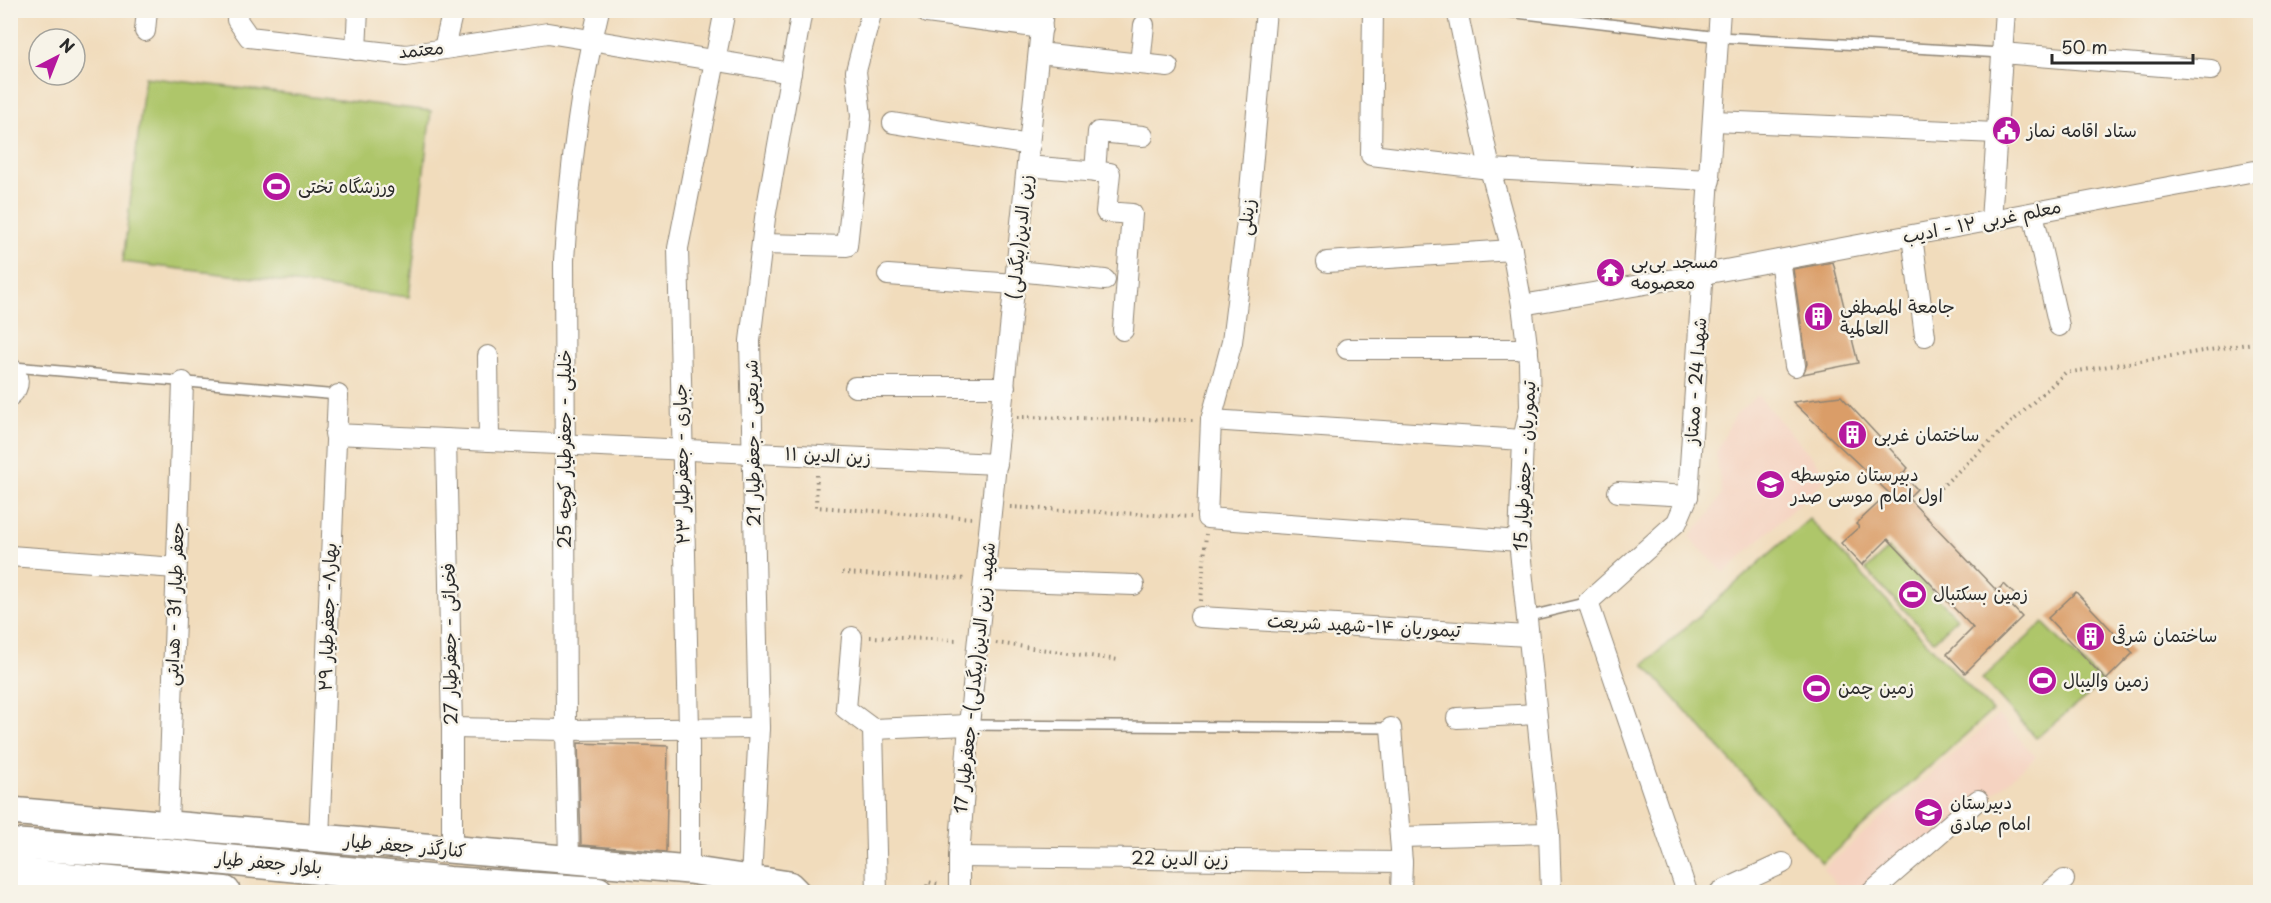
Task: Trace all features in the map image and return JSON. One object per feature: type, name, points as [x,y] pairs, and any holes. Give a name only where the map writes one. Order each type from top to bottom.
[{"type":"main road","name":"کنارگذر جعفر طیار","points":[[10,812],[689,870],[789,885],[796,892]]},
{"type":"main road","name":"بلوار جعفر طیار","points":[[10,844],[166,854],[450,882],[598,892]]},
{"type":"main road","name":"بلوار جعفر طیار","points":[[10,873],[225,892]]},
{"type":"street","points":[[145,31],[147,10]]},
{"type":"street","name":"معتمد","points":[[238,10],[237,20],[249,37],[356,50],[406,55],[548,33],[791,73]]},
{"type":"street","points":[[356,50],[358,10]]},
{"type":"street","points":[[444,48],[453,10]]},
{"type":"street","name":"خلیلی - جعفرطیار کوچه 25","points":[[569,860],[566,730],[564,261],[568,184],[591,41],[599,10]]},
{"type":"street","name":"جباری - جعفرطیار ۲۳","points":[[689,870],[689,729],[678,248],[725,10]]},
{"type":"street","name":"شریعتی - جعفرطیار 21","points":[[751,879],[759,728],[750,341],[762,244],[802,10]]},
{"type":"street","points":[[762,244],[847,246],[861,116],[856,71],[872,10]]},
{"type":"street","name":"زینلی","points":[[1207,518],[1211,420],[1232,342],[1248,213],[1266,10]]},
{"type":"street","points":[[1372,10],[1371,155],[1490,169],[1710,180]]},
{"type":"street","name":"تیموریان - جعفرطیار 15","points":[[1457,10],[1490,169],[1512,250],[1528,348],[1530,407],[1523,440],[1519,541],[1549,834],[1551,892]]},
{"type":"street","name":"شهدا 24 - ممتاز","points":[[1588,602],[1677,522],[1688,496],[1720,10]]},
{"type":"street","points":[[1991,221],[2005,10]]},
{"type":"street","points":[[927,13],[1042,19]]},
{"type":"street","name":"زین الدین(بیگدلی)","points":[[997,464],[1042,19]]},
{"type":"street","points":[[1140,64],[1144,26]]},
{"type":"street","points":[[1039,53],[1168,67]]},
{"type":"street","points":[[2002,53],[2211,69]]},
{"type":"street","points":[[1714,121],[1997,133]]},
{"type":"street","points":[[893,123],[1029,145]]},
{"type":"street","points":[[1095,172],[1098,132],[1143,136]]},
{"type":"street","points":[[1028,166],[1110,173],[1107,212],[1132,214],[1123,330]]},
{"type":"street","name":"معلم غربی ۱۲ - ادیب","points":[[1522,305],[1912,236],[2260,170]]},
{"type":"street","points":[[2033,213],[2059,326]]},
{"type":"street","points":[[1912,236],[1925,336]]},
{"type":"street","points":[[1327,262],[1512,250]]},
{"type":"street","points":[[1780,260],[1795,366]]},
{"type":"street","points":[[888,275],[1105,280]]},
{"type":"street","points":[[1347,350],[1528,348]]},
{"type":"street","points":[[488,356],[489,441]]},
{"type":"street","points":[[10,396],[18,386],[19,379],[11,367]]},
{"type":"street","name":"جعفر طیار 31 - هدایتی","points":[[168,825],[183,382]]},
{"type":"street","points":[[855,387],[1005,387]]},
{"type":"street","name":"بهار۸- جعفرطیار ۲۹","points":[[319,838],[338,395]]},
{"type":"street","points":[[1211,420],[1523,440]]},
{"type":"street","name":"زین الدین ۱۱","points":[[335,434],[997,464]]},
{"type":"street","name":"فخرائی - جعفرطیار 27","points":[[447,439],[452,849]]},
{"type":"street","name":"شهید زین الدین(بیگدلی)- جعفرطیار 17","points":[[959,892],[959,857],[969,725],[997,464]]},
{"type":"street","points":[[1618,492],[1688,496]]},
{"type":"street","points":[[1207,518],[1519,541]]},
{"type":"street","points":[[10,556],[176,568]]},
{"type":"street","points":[[985,580],[1134,585]]},
{"type":"street","points":[[1588,602],[1687,892]]},
{"type":"street","name":"تیموریان ۱۴-شهید شریعت","points":[[1200,617],[1527,626]]},
{"type":"street","points":[[852,637],[846,709],[873,729],[969,725]]},
{"type":"street","points":[[1457,718],[1536,714]]},
{"type":"street","points":[[452,728],[566,730],[759,728]]},
{"type":"street","points":[[1391,728],[1402,861],[1401,892]]},
{"type":"street","points":[[873,729],[877,892]]},
{"type":"street","points":[[1872,892],[1978,800]]},
{"type":"street","points":[[1400,837],[1549,834]]},
{"type":"street","name":"زین الدین 22","points":[[959,857],[1402,861]]},
{"type":"street","points":[[1720,892],[1783,863]]},
{"type":"lane","points":[[1492,10],[1719,37],[2002,53]]},
{"type":"lane","points":[[11,367],[338,395]]},
{"type":"lane","points":[[1527,626],[1588,602]]},
{"type":"lane","points":[[969,725],[1391,728]]},
{"type":"path","points":[[1927,500],[2064,373],[2260,342]]},
{"type":"path","points":[[1002,416],[1211,420]]},
{"type":"path","points":[[817,456],[816,507],[1207,518],[1200,617]]},
{"type":"path","points":[[842,573],[985,580]]},
{"type":"path","points":[[852,637],[978,641],[1119,660]]},
{"type":"shaded area","name":"دبیرستان متوسطه اول امام موسی صدر","points":[[1757,395],[1829,476],[1724,573],[1689,537],[1708,516],[1722,494],[1716,453],[1734,416]]},
{"type":"shaded area","name":"دبیرستان امام صادق","points":[[1998,715],[2036,757],[1879,892],[1843,892],[1823,869]]},
{"type":"green space","name":"ورزشگاه تختی","points":[[145,77],[431,111],[409,297],[123,262]]},
{"type":"green space","name":"زمین چمن","points":[[1809,519],[1992,711],[1822,863],[1644,664]]},
{"type":"green space","name":"زمین بسکتبال","points":[[1889,548],[1957,618],[1934,641],[1866,570]]},
{"type":"green space","name":"زمین والیبال","points":[[2043,623],[2103,683],[2036,738],[1982,679]]},
{"type":"building","name":"جامعة المصطفی العالمیة","points":[[1833,262],[1858,363],[1803,374],[1807,364],[1793,269]]},
{"type":"building","points":[[1841,396],[1908,468],[1902,474],[1917,489],[1908,498],[1997,591],[2004,584],[2016,596],[2009,603],[2022,617],[1965,673],[1947,654],[1973,628],[1888,539],[1862,565],[1841,543],[1859,527],[1856,524],[1889,493],[1793,402]]},
{"type":"building","name":"ساختمان شرقی","points":[[2076,592],[2133,653],[2106,680],[2048,618]]},
{"type":"building","points":[[578,743],[668,746],[666,852],[581,845]]},
{"type":"place","name":"ستاد اقامه نماز","points":[[2006,131]]},
{"type":"place","name":"ورزشگاه تختی","points":[[277,187]]},
{"type":"place","name":"مسجد بی‌بی معصومه","points":[[1610,272]]},
{"type":"place","name":"جامعة المصطفی العالمیة","points":[[1819,317]]},
{"type":"place","name":"ساختمان غربی","points":[[1853,435]]},
{"type":"place","name":"دبیرستان متوسطه اول امام موسی صدر","points":[[1770,485]]},
{"type":"place","name":"زمین بسکتبال","points":[[1912,594]]},
{"type":"place","name":"ساختمان شرقی","points":[[2091,636]]},
{"type":"place","name":"زمین والیبال","points":[[2042,681]]},
{"type":"place","name":"زمین چمن","points":[[1817,688]]},
{"type":"place","name":"دبیرستان امام صادق","points":[[1929,813]]}]
